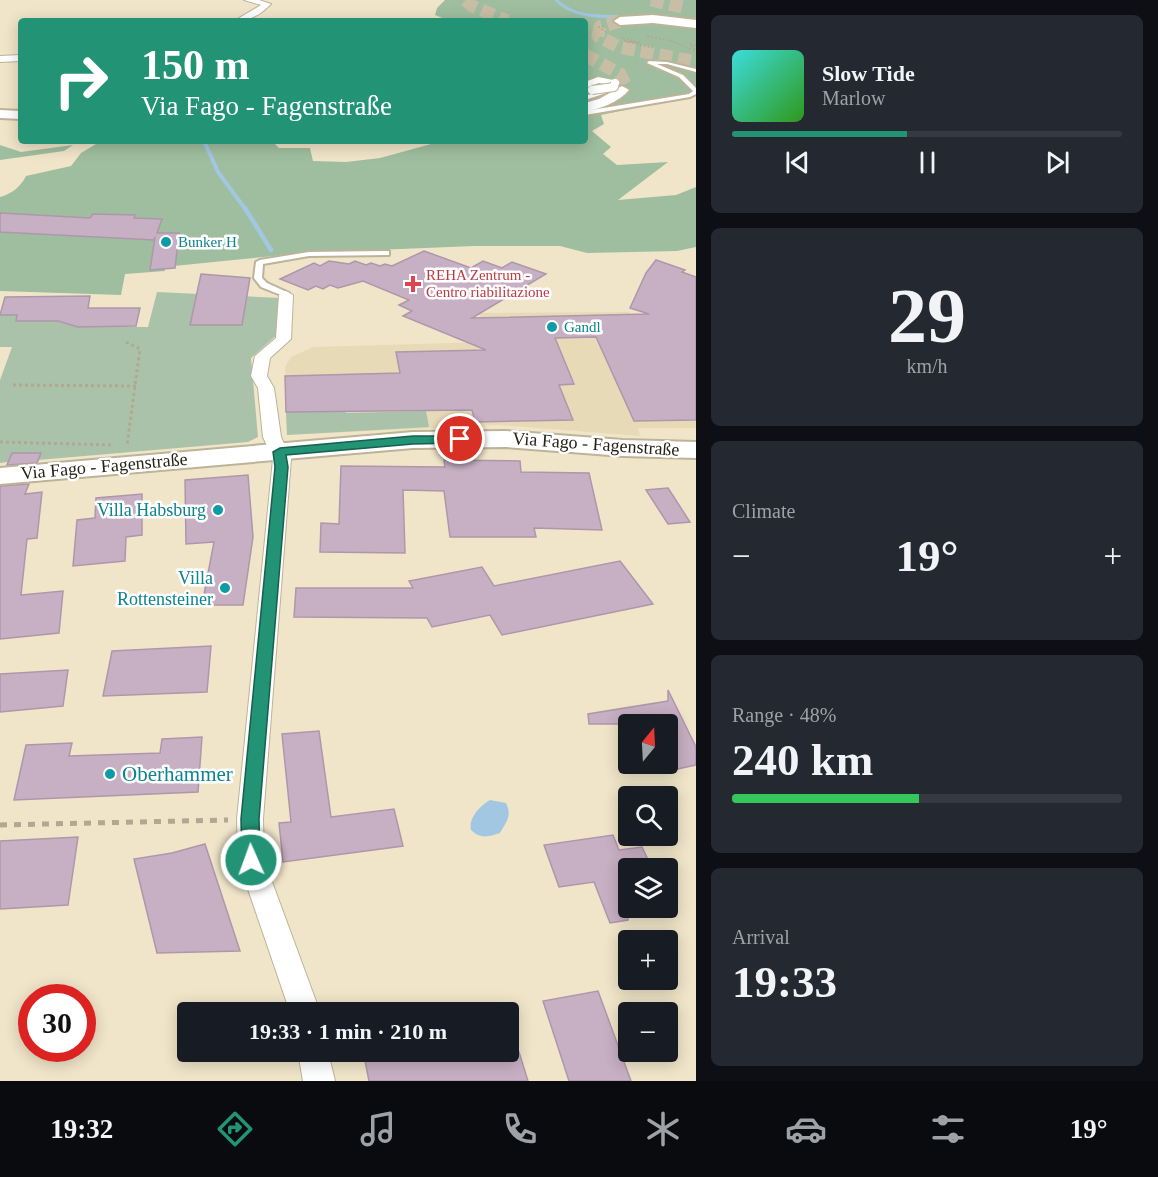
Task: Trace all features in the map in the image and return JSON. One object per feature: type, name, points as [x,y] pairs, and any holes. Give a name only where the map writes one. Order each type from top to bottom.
[{"type":"street","points":[[246,18],[267,4],[248,0]]},
{"type":"street","points":[[620,21],[653,19],[696,24]]},
{"type":"street","points":[[0,59],[18,58]]},
{"type":"street","points":[[588,89],[618,87]]},
{"type":"street","points":[[588,107],[604,102],[618,87]]},
{"type":"street","points":[[0,114],[18,115]]},
{"type":"street","points":[[286,296],[283,339],[263,356],[259,376],[266,388],[272,437],[280,452],[282,467],[250,819],[251,860],[301,1002]]},
{"type":"street","name":"Via Fago - Fagenstraße","points":[[0,476],[413,440],[506,439],[623,448],[696,450]]},
{"type":"street","points":[[315,1062],[319,1081]]},
{"type":"lane","points":[[588,112],[696,92],[681,75],[650,62],[667,63],[696,71]]},
{"type":"lane","points":[[588,88],[597,82],[606,82],[611,85],[601,93],[588,97]]},
{"type":"lane","points":[[286,296],[264,285],[258,278],[260,262],[309,254],[386,253]]},
{"type":"path","points":[[647,37],[672,41],[696,51]]},
{"type":"path","points":[[696,45],[690,44],[696,51]]},
{"type":"path","points":[[0,442],[128,445],[140,349],[126,342]]},
{"type":"path","points":[[13,385],[136,386]]},
{"type":"path","points":[[0,825],[250,819]]},
{"type":"shaded area","points":[[629,312],[641,334],[696,333],[696,428],[638,428],[640,436],[498,425],[287,435],[285,367],[291,357],[313,347],[486,342],[479,313]]},
{"type":"green space","points":[[445,0],[696,0],[696,95],[601,115],[604,124],[592,131],[611,147],[603,154],[617,165],[668,162],[618,200],[676,195],[696,187],[696,247],[677,251],[587,253],[560,246],[474,246],[303,253],[164,267],[165,271],[125,274],[121,295],[0,291],[0,197],[16,189],[26,176],[71,166],[81,153],[96,144],[275,144],[279,148],[310,148],[313,161],[346,162],[380,158],[431,144],[588,144],[588,18],[442,18],[435,15],[437,8]]},
{"type":"green space","points":[[0,145],[21,152],[73,145],[64,151],[0,160]]},
{"type":"green space","points":[[157,292],[281,298],[278,334],[251,358],[258,437],[248,442],[38,460],[40,453],[12,453],[8,462],[0,463],[0,380],[12,347],[0,347],[0,315],[17,315],[16,321],[58,321],[78,327],[148,327]]},
{"type":"green space","points":[[345,411],[346,413],[426,411],[429,427],[287,435],[286,412]]},
{"type":"water","points":[[490,800],[506,803],[509,811],[508,818],[500,833],[481,836],[471,830],[471,821],[479,809]]},
{"type":"building","points":[[0,213],[90,218],[93,214],[135,215],[134,218],[162,219],[157,233],[179,233],[175,268],[150,270],[155,237],[154,240],[0,232]]},
{"type":"building","points":[[424,251],[471,268],[483,261],[502,268],[512,262],[546,274],[472,318],[649,314],[630,308],[646,273],[656,260],[685,270],[682,272],[696,277],[696,420],[634,421],[596,337],[555,338],[574,384],[559,385],[573,420],[475,422],[472,410],[286,412],[285,376],[400,373],[396,352],[486,350],[403,316],[412,311],[399,305],[409,300],[363,281],[338,288],[330,285],[323,289],[316,286],[308,290],[280,279],[314,263],[320,266],[329,261],[349,264],[355,261],[366,265],[371,263],[392,266]]},
{"type":"building","points":[[201,274],[250,278],[242,325],[190,325]]},
{"type":"building","points":[[90,296],[88,308],[140,308],[136,326],[78,327],[58,321],[16,321],[17,315],[0,315],[5,297]]},
{"type":"building","points":[[12,453],[41,453],[37,463],[7,465]]},
{"type":"building","points":[[444,460],[520,461],[521,472],[589,473],[602,530],[534,528],[536,537],[450,537],[444,491],[403,490],[405,553],[320,552],[321,523],[339,524],[341,466],[445,467]]},
{"type":"building","name":"Villa Habsburg","points":[[248,475],[253,537],[243,605],[202,605],[214,542],[186,544],[185,480]]},
{"type":"building","points":[[29,484],[25,494],[42,492],[37,538],[27,539],[21,595],[63,591],[59,633],[0,639],[0,486]]},
{"type":"building","points":[[668,488],[690,522],[668,524],[646,490]]},
{"type":"building","points":[[142,494],[142,535],[126,537],[125,561],[73,566],[77,520],[95,518],[96,498]]},
{"type":"building","points":[[620,561],[653,604],[502,635],[490,615],[432,627],[427,618],[294,617],[296,588],[413,588],[409,581],[482,567],[494,586]]},
{"type":"building","points":[[211,646],[207,692],[103,696],[112,651]]},
{"type":"building","points":[[68,670],[63,706],[0,712],[0,674]]},
{"type":"building","points":[[668,690],[696,747],[696,765],[678,769],[678,714],[618,714],[618,724],[589,724],[588,714],[668,701]]},
{"type":"building","points":[[319,731],[331,817],[394,809],[403,846],[283,862],[279,823],[291,822],[282,734]]},
{"type":"building","name":"Oberhammer","points":[[202,737],[198,792],[14,800],[26,745],[72,743],[69,756],[160,753],[162,739]]},
{"type":"building","points":[[613,835],[619,850],[642,847],[647,858],[618,858],[618,918],[628,918],[628,920],[610,923],[594,882],[559,887],[544,845]]},
{"type":"building","points":[[78,837],[68,905],[0,909],[0,841]]},
{"type":"building","points":[[205,844],[240,951],[157,953],[134,859],[172,853]]},
{"type":"building","points":[[598,991],[618,1046],[618,1062],[624,1062],[631,1081],[569,1081],[543,1001]]},
{"type":"building","points":[[519,1052],[528,1081],[369,1081],[365,1062],[519,1062]]},
{"type":"waterway","points":[[556,0],[582,14],[633,17]]},
{"type":"waterway","points":[[205,144],[218,172],[246,210]]},
{"type":"waterway","points":[[245,208],[271,250]]},
{"type":"tunnel","points":[[466,0],[472,6],[500,18]]},
{"type":"tunnel","points":[[651,0],[682,7]]},
{"type":"tunnel","points":[[620,21],[600,27],[598,36],[619,47],[696,62]]},
{"type":"tunnel","points":[[588,57],[620,74],[625,84],[622,90]]},
{"type":"place","name":"Bunker H","points":[[166,242]]},
{"type":"place","name":"REHA Zentrum - Centro riabilitazione","points":[[413,284]]},
{"type":"place","name":"Gandl","points":[[552,327]]},
{"type":"place","name":"Villa Habsburg","points":[[218,510]]},
{"type":"place","name":"Villa Rottensteiner","points":[[225,588]]},
{"type":"place","name":"Oberhammer","points":[[110,774]]},
{"type":"route","points":[[251,860],[250,819],[282,467],[280,452],[413,440],[460,439]]}]
